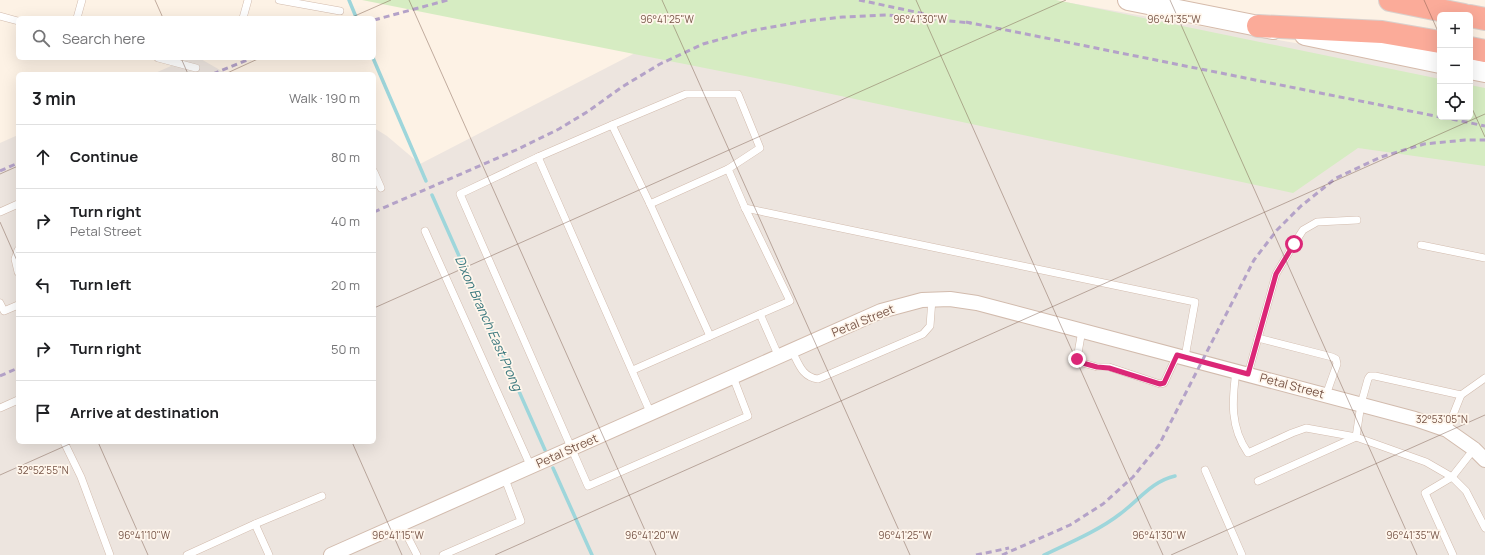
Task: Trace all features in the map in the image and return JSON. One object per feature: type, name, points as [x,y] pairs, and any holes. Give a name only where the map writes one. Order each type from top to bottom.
[{"type":"highway","points":[[1390,0],[1449,12]]},
{"type":"highway","points":[[1473,17],[1485,19]]},
{"type":"highway","points":[[1258,26],[1382,32],[1437,41]]},
{"type":"highway","points":[[1473,49],[1485,51]]},
{"type":"main road","points":[[1128,0],[1437,62]]},
{"type":"main road","points":[[1473,70],[1485,72]]},
{"type":"street","name":"Petal Street","points":[[331,555],[881,312],[922,300],[932,299],[977,302],[1415,419],[1447,430],[1474,449],[1485,460]]},
{"type":"lane","points":[[78,16],[82,0]]},
{"type":"lane","points":[[244,16],[248,0]]},
{"type":"lane","points":[[279,0],[340,11]]},
{"type":"lane","points":[[0,16],[16,20]]},
{"type":"lane","points":[[166,60],[196,68]]},
{"type":"lane","points":[[650,204],[728,169],[760,148],[738,94],[686,94],[538,157],[460,194],[588,486],[748,416],[733,378]]},
{"type":"lane","points":[[612,125],[710,336]]},
{"type":"lane","points":[[538,157],[652,414]]},
{"type":"lane","points":[[632,370],[790,301],[728,169]]},
{"type":"lane","points":[[376,177],[381,188]]},
{"type":"lane","points":[[0,212],[16,205]]},
{"type":"lane","points":[[745,208],[1195,302],[1181,356],[1164,383],[1160,384],[1109,368],[1097,367],[1079,362],[1077,359],[1082,330]]},
{"type":"lane","points":[[1357,220],[1317,222],[1303,230],[1276,274],[1258,338],[1234,391],[1233,412],[1237,431],[1248,453],[1306,428],[1356,437],[1426,462],[1452,477],[1466,491],[1485,528]]},
{"type":"lane","points":[[425,232],[531,467]]},
{"type":"lane","points":[[1420,245],[1485,258]]},
{"type":"lane","points":[[792,351],[804,374],[811,378],[818,379],[923,334],[930,326],[932,299]]},
{"type":"lane","points":[[0,304],[4,312],[16,306]]},
{"type":"lane","points":[[760,314],[779,357]]},
{"type":"lane","points":[[1258,338],[1332,357],[1336,360],[1337,364],[1326,395]]},
{"type":"lane","points":[[1356,437],[1361,404],[1370,376],[1461,394]]},
{"type":"lane","points":[[1447,430],[1461,394],[1485,378]]},
{"type":"lane","points":[[0,408],[16,401]]},
{"type":"lane","points":[[1258,481],[1356,437]]},
{"type":"lane","points":[[65,444],[81,478],[110,555]]},
{"type":"lane","points":[[1453,555],[1425,493],[1452,477],[1474,449]]},
{"type":"lane","points":[[1205,470],[1242,555]]},
{"type":"lane","points":[[443,555],[521,521],[505,479]]},
{"type":"lane","points":[[187,555],[322,496]]},
{"type":"lane","points":[[255,524],[269,555]]},
{"type":"lane","points":[[401,524],[416,555]]},
{"type":"shaded area","points":[[738,0],[1054,0],[1437,68],[1437,120],[1473,120],[1473,77],[1485,79],[1485,555],[0,555],[0,143],[16,136],[16,444],[376,444],[376,129],[387,136],[420,164]]},
{"type":"shaded area","points":[[184,60],[202,60],[224,72],[158,72]]},
{"type":"green space","points":[[362,0],[1056,0],[1437,78],[1437,120],[1473,120],[1473,86],[1485,88],[1485,166],[1358,148],[1293,193],[785,84]]},
{"type":"waterway","name":"Dixon Branch East Prong","points":[[349,0],[356,16]]},
{"type":"waterway","name":"Dixon Branch East Prong","points":[[374,60],[426,181]]},
{"type":"waterway","name":"Dixon Branch East Prong","points":[[432,195],[545,450]]},
{"type":"waterway","name":"Dixon Branch East Prong","points":[[553,468],[592,555]]},
{"type":"waterway","name":"Dixon Branch East Prong","points":[[1044,555],[1102,526],[1127,509],[1159,482],[1175,476]]},
{"type":"railway","points":[[376,19],[448,0]]},
{"type":"railway","points":[[859,0],[925,14]]},
{"type":"railway","points":[[376,211],[516,150],[559,129],[587,112],[622,87],[660,64],[703,44],[750,31],[805,21],[843,17],[888,15],[971,23]]},
{"type":"railway","points":[[966,22],[1437,116]]},
{"type":"railway","points":[[218,72],[247,60]]},
{"type":"railway","points":[[1456,120],[1485,126]]},
{"type":"railway","points":[[1002,555],[1070,525],[1103,504],[1133,477],[1159,445],[1254,260],[1277,230],[1301,206],[1336,178],[1381,157],[1424,144],[1465,140],[1485,140]]},
{"type":"railway","points":[[0,171],[16,164]]},
{"type":"railway","points":[[0,376],[16,369]]},
{"type":"railway","points":[[976,555],[1009,548]]},
{"type":"route","points":[[1077,359],[1079,362],[1097,367],[1109,368],[1160,384],[1164,383],[1177,355],[1248,374],[1276,274],[1294,244]]}]
